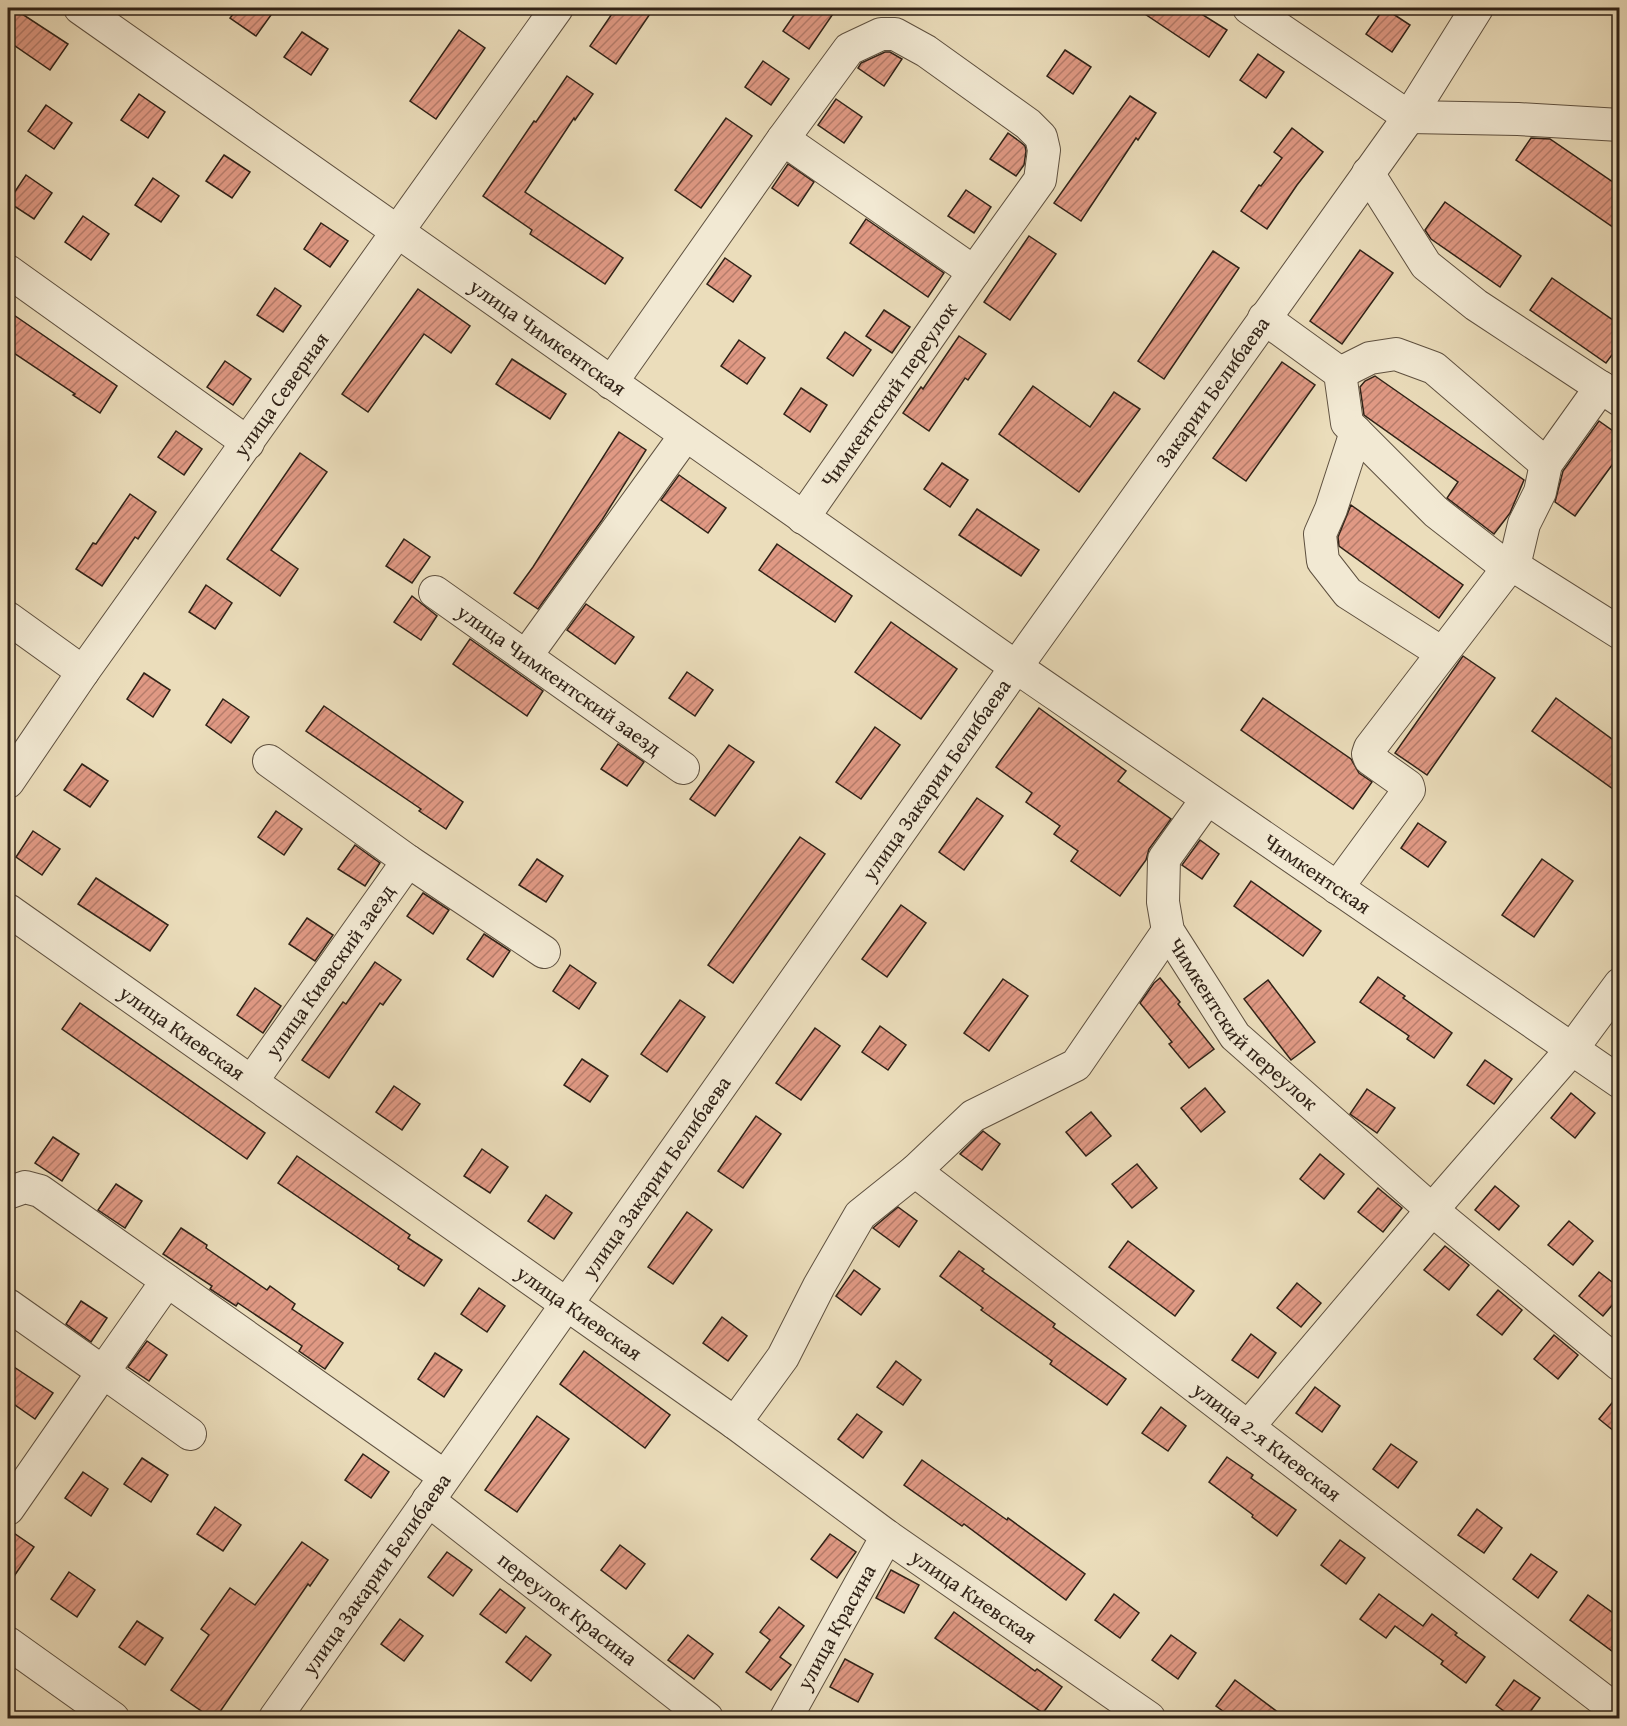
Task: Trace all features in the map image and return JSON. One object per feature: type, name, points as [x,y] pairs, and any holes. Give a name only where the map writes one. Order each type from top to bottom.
[{"type":"street","name":"улица Чимкентская","points":[[80,8],[1016,667]]},
{"type":"street","name":"улица Северная","points":[[8,782],[83,672],[557,8]]},
{"type":"street","points":[[1249,8],[1409,117],[1518,119],[1620,125]]},
{"type":"street","points":[[1409,117],[1477,8]]},
{"type":"street","name":"Чимкентский переулок","points":[[611,383],[849,49],[881,34],[895,34],[926,51],[1028,124],[1041,137],[1044,150],[1040,180],[803,518]]},
{"type":"street","name":"Закарии Белибаева","points":[[1016,667],[1409,117]]},
{"type":"street","points":[[783,139],[974,272]]},
{"type":"street","points":[[1337,888],[1409,790],[1408,786],[1370,759],[1368,754],[1370,748],[1511,567],[1524,524],[1540,492],[1546,464],[1610,393],[1476,305],[1426,265],[1368,173]]},
{"type":"street","points":[[8,271],[248,443]]},
{"type":"street","points":[[1264,318],[1340,374],[1347,423],[1436,512],[1511,567],[1620,633]]},
{"type":"street","points":[[1340,374],[1370,358],[1396,354],[1434,368],[1546,464]]},
{"type":"street","points":[[1356,432],[1331,509],[1320,534],[1323,561],[1348,593],[1442,653]]},
{"type":"street","points":[[526,656],[685,436]]},
{"type":"street","name":"улица Чимкентский заезд","points":[[435,592],[683,768]]},
{"type":"street","points":[[8,618],[83,672]]},
{"type":"street","name":"Чимкентская","points":[[1016,667],[1620,1082]]},
{"type":"street","name":"улица Закарии Белибаева","points":[[275,1719],[565,1304],[1016,667]]},
{"type":"street","points":[[269,761],[408,861],[544,952]]},
{"type":"street","name":"Чимкентский переулок","points":[[1207,799],[1164,859],[1163,902],[1168,931],[1235,1036],[1432,1210],[1620,1365]]},
{"type":"street","name":"улица Киевский заезд","points":[[252,1081],[408,861]]},
{"type":"street","name":"улица Киевская","points":[[8,910],[735,1423],[887,1536],[1149,1719]]},
{"type":"street","points":[[735,1423],[783,1357],[819,1286],[860,1215],[915,1171],[973,1116],[1076,1065],[1168,931]]},
{"type":"street","points":[[1248,1427],[1572,1048],[1620,984]]},
{"type":"street","name":"улица 2-я Киевская","points":[[915,1171],[1620,1713]]},
{"type":"street","name":"переулок Красина","points":[[8,1193],[25,1187],[40,1191],[168,1281],[436,1488],[707,1719]]},
{"type":"street","points":[[8,1509],[168,1281]]},
{"type":"street","points":[[8,1305],[190,1434]]},
{"type":"street","name":"улица Красина","points":[[790,1717],[887,1536]]},
{"type":"street","points":[[8,1643],[113,1719]]},
{"type":"building","points":[[8,8],[13,8],[68,44],[50,70],[8,41]]},
{"type":"building","points":[[238,8],[276,8],[256,36],[230,18]]},
{"type":"building","points":[[616,8],[654,8],[616,64],[590,46]]},
{"type":"building","points":[[799,8],[837,8],[809,49],[783,31]]},
{"type":"building","points":[[1136,8],[1192,8],[1227,30],[1209,57]]},
{"type":"building","points":[[1384,8],[1410,25],[1392,52],[1366,34]]},
{"type":"building","points":[[459,30],[485,48],[436,119],[410,101]]},
{"type":"building","points":[[302,32],[328,49],[311,75],[284,57]]},
{"type":"building","points":[[1065,50],[1091,67],[1073,94],[1047,76]]},
{"type":"building","points":[[890,52],[902,59],[884,86],[858,68],[861,63]]},
{"type":"building","points":[[1258,54],[1284,72],[1266,98],[1240,80]]},
{"type":"building","points":[[763,61],[789,79],[771,105],[745,87]]},
{"type":"building","points":[[567,76],[593,94],[575,120],[574,118],[525,192],[623,258],[605,284],[530,234],[532,230],[483,196]]},
{"type":"building","points":[[139,94],[165,112],[148,138],[121,120]]},
{"type":"building","points":[[1130,96],[1156,113],[1138,140],[1136,138],[1081,221],[1054,203]]},
{"type":"building","points":[[836,99],[862,117],[844,143],[818,125]]},
{"type":"building","points":[[46,105],[72,123],[54,149],[28,131]]},
{"type":"building","points":[[726,118],[752,136],[701,208],[675,190]]},
{"type":"building","points":[[1292,128],[1323,152],[1267,229],[1241,211],[1282,158],[1274,152]]},
{"type":"building","points":[[1008,133],[1025,146],[1026,151],[1024,165],[1016,176],[990,159]]},
{"type":"building","points":[[1531,138],[1550,139],[1620,187],[1620,232],[1516,160]]},
{"type":"building","points":[[224,155],[250,172],[232,198],[206,181]]},
{"type":"building","points":[[788,164],[814,182],[798,206],[772,188]]},
{"type":"building","points":[[26,175],[52,193],[34,219],[8,202]]},
{"type":"building","points":[[153,178],[179,196],[161,222],[135,205]]},
{"type":"building","points":[[966,190],[991,207],[974,233],[948,216]]},
{"type":"building","points":[[1445,202],[1521,256],[1500,287],[1431,239],[1425,230]]},
{"type":"building","points":[[83,216],[109,234],[91,260],[65,242]]},
{"type":"building","points":[[866,219],[944,273],[928,297],[850,243]]},
{"type":"building","points":[[321,223],[348,241],[330,267],[304,249]]},
{"type":"building","points":[[1029,236],[1056,254],[1010,320],[984,302]]},
{"type":"building","points":[[1360,250],[1393,273],[1342,344],[1310,321]]},
{"type":"building","points":[[1213,251],[1239,268],[1164,379],[1138,361]]},
{"type":"building","points":[[725,258],[751,276],[733,302],[707,284]]},
{"type":"building","points":[[1552,278],[1620,325],[1620,344],[1606,363],[1530,310]]},
{"type":"building","points":[[275,288],[301,306],[283,332],[257,315]]},
{"type":"building","points":[[418,289],[470,326],[451,353],[424,334],[368,412],[342,394]]},
{"type":"building","points":[[884,310],[910,327],[892,353],[866,336]]},
{"type":"building","points":[[8,311],[117,386],[100,413],[8,349]]},
{"type":"building","points":[[845,332],[871,350],[853,376],[827,358]]},
{"type":"building","points":[[959,336],[986,354],[968,380],[965,378],[929,431],[903,413],[921,387],[923,389]]},
{"type":"building","points":[[739,340],[765,358],[747,384],[721,366]]},
{"type":"building","points":[[512,359],[566,394],[550,419],[496,384]]},
{"type":"building","points":[[225,361],[251,379],[233,405],[207,387]]},
{"type":"building","points":[[1282,362],[1315,385],[1246,481],[1213,458]]},
{"type":"building","points":[[1375,376],[1524,480],[1510,513],[1494,534],[1447,498],[1458,482],[1364,415],[1360,387],[1365,381]]},
{"type":"building","points":[[1033,386],[1090,427],[1114,392],[1140,409],[1079,492],[999,434]]},
{"type":"building","points":[[801,388],[827,405],[810,432],[784,414]]},
{"type":"building","points":[[1599,421],[1620,436],[1620,454],[1575,516],[1555,502],[1563,471]]},
{"type":"building","points":[[176,431],[202,449],[184,475],[158,457]]},
{"type":"building","points":[[619,432],[646,450],[602,520],[538,609],[514,593]]},
{"type":"building","points":[[300,453],[327,472],[271,550],[298,569],[280,596],[227,559]]},
{"type":"building","points":[[942,463],[968,480],[950,507],[924,489]]},
{"type":"building","points":[[679,475],[726,508],[708,533],[661,500]]},
{"type":"building","points":[[130,494],[156,512],[138,539],[135,537],[102,586],[76,569]]},
{"type":"building","points":[[1351,505],[1463,585],[1439,618],[1339,546],[1338,537]]},
{"type":"building","points":[[977,509],[1039,550],[1021,576],[959,535]]},
{"type":"building","points":[[404,539],[430,557],[412,583],[386,566]]},
{"type":"building","points":[[777,544],[852,596],[835,622],[759,570]]},
{"type":"building","points":[[206,585],[232,603],[215,629],[189,612]]},
{"type":"building","points":[[412,596],[437,616],[421,640],[394,622]]},
{"type":"building","points":[[586,604],[634,637],[615,664],[567,630]]},
{"type":"building","points":[[891,622],[957,669],[921,719],[855,672]]},
{"type":"building","points":[[470,639],[543,691],[527,716],[453,664]]},
{"type":"building","points":[[1463,656],[1495,678],[1427,775],[1395,753]]},
{"type":"building","points":[[687,672],[713,690],[695,716],[669,698]]},
{"type":"building","points":[[144,673],[170,690],[153,717],[127,699]]},
{"type":"building","points":[[1263,698],[1351,759],[1359,773],[1372,782],[1353,809],[1241,730]]},
{"type":"building","points":[[1556,698],[1620,745],[1620,794],[1532,731]]},
{"type":"building","points":[[223,699],[249,717],[231,743],[206,725]]},
{"type":"building","points":[[324,706],[463,802],[446,829],[419,811],[421,809],[306,731]]},
{"type":"building","points":[[1039,708],[1126,771],[1118,781],[1171,819],[1120,896],[1071,861],[1078,851],[1054,834],[1060,826],[1026,802],[1032,793],[996,767]]},
{"type":"building","points":[[875,727],[900,745],[861,799],[836,782]]},
{"type":"building","points":[[618,744],[644,762],[627,786],[601,769]]},
{"type":"building","points":[[729,745],[754,762],[715,816],[690,799]]},
{"type":"building","points":[[82,764],[108,781],[90,807],[64,790]]},
{"type":"building","points":[[977,798],[1003,816],[964,870],[939,852]]},
{"type":"building","points":[[276,811],[302,829],[284,855],[258,837]]},
{"type":"building","points":[[1418,823],[1446,842],[1428,867],[1401,848]]},
{"type":"building","points":[[33,831],[60,849],[42,875],[16,857]]},
{"type":"building","points":[[800,837],[825,854],[733,983],[708,965]]},
{"type":"building","points":[[1200,840],[1219,854],[1202,879],[1182,865]]},
{"type":"building","points":[[355,845],[380,863],[365,886],[338,869]]},
{"type":"building","points":[[537,859],[563,876],[546,902],[519,885]]},
{"type":"building","points":[[1542,859],[1573,881],[1534,937],[1502,915]]},
{"type":"building","points":[[96,878],[168,925],[150,951],[78,904]]},
{"type":"building","points":[[1251,881],[1321,931],[1303,956],[1234,906]]},
{"type":"building","points":[[423,893],[449,910],[433,934],[407,916]]},
{"type":"building","points":[[901,905],[926,923],[887,977],[862,959]]},
{"type":"building","points":[[307,918],[333,935],[315,961],[289,944]]},
{"type":"building","points":[[484,934],[510,951],[493,977],[467,959]]},
{"type":"building","points":[[375,962],[401,980],[383,1005],[380,1003],[329,1078],[302,1060],[343,1002],[346,1004]]},
{"type":"building","points":[[570,965],[596,983],[579,1009],[553,991]]},
{"type":"building","points":[[1378,977],[1452,1033],[1434,1058],[1407,1039],[1409,1036],[1360,1002]]},
{"type":"building","points":[[1160,978],[1214,1049],[1189,1068],[1169,1044],[1172,1042],[1140,1003]]},
{"type":"building","points":[[1003,979],[1028,996],[989,1051],[964,1033]]},
{"type":"building","points":[[1268,980],[1315,1042],[1291,1060],[1244,999]]},
{"type":"building","points":[[255,988],[281,1006],[263,1033],[237,1015]]},
{"type":"building","points":[[680,1000],[705,1017],[667,1072],[641,1054]]},
{"type":"building","points":[[80,1003],[265,1133],[247,1159],[62,1029]]},
{"type":"building","points":[[880,1026],[906,1045],[888,1070],[862,1052]]},
{"type":"building","points":[[815,1028],[840,1046],[801,1100],[776,1083]]},
{"type":"building","points":[[582,1059],[608,1076],[590,1102],[564,1085]]},
{"type":"building","points":[[1485,1060],[1512,1079],[1494,1104],[1467,1085]]},
{"type":"building","points":[[394,1086],[420,1104],[402,1130],[376,1112]]},
{"type":"building","points":[[1205,1088],[1225,1112],[1201,1132],[1181,1108]]},
{"type":"building","points":[[1367,1089],[1395,1108],[1377,1133],[1350,1114]]},
{"type":"building","points":[[1571,1093],[1595,1113],[1575,1138],[1551,1118]]},
{"type":"building","points":[[1091,1112],[1111,1136],[1086,1156],[1066,1132]]},
{"type":"building","points":[[756,1116],[781,1134],[743,1188],[718,1171]]},
{"type":"building","points":[[983,1131],[1000,1144],[982,1170],[960,1154]]},
{"type":"building","points":[[53,1137],[79,1154],[62,1181],[35,1163]]},
{"type":"building","points":[[482,1149],[508,1167],[490,1193],[464,1176]]},
{"type":"building","points":[[1320,1154],[1344,1174],[1324,1199],[1300,1179]]},
{"type":"building","points":[[297,1156],[410,1235],[408,1238],[442,1260],[424,1286],[398,1269],[399,1266],[278,1183]]},
{"type":"building","points":[[1137,1164],[1157,1188],[1132,1208],[1112,1184]]},
{"type":"building","points":[[116,1184],[142,1201],[125,1228],[98,1210]]},
{"type":"building","points":[[1495,1186],[1519,1206],[1499,1230],[1475,1210]]},
{"type":"building","points":[[1378,1188],[1402,1208],[1383,1232],[1358,1212]]},
{"type":"building","points":[[546,1195],[572,1213],[554,1239],[528,1221]]},
{"type":"building","points":[[898,1207],[917,1221],[899,1247],[873,1228]]},
{"type":"building","points":[[687,1212],[712,1230],[673,1284],[648,1267]]},
{"type":"building","points":[[1569,1221],[1593,1241],[1573,1265],[1548,1245]]},
{"type":"building","points":[[181,1228],[267,1290],[270,1286],[295,1304],[292,1309],[343,1343],[325,1369],[299,1351],[302,1346],[238,1303],[236,1306],[210,1289],[212,1286],[163,1254]]},
{"type":"building","points":[[1128,1241],[1194,1291],[1175,1316],[1109,1267]]},
{"type":"building","points":[[1445,1246],[1469,1265],[1449,1290],[1424,1270]]},
{"type":"building","points":[[959,1251],[984,1269],[982,1271],[1055,1324],[1053,1327],[1126,1379],[1107,1405],[1050,1364],[1052,1361],[981,1310],[983,1308],[940,1276]]},
{"type":"building","points":[[854,1270],[880,1289],[861,1315],[836,1296]]},
{"type":"building","points":[[1599,1272],[1620,1288],[1620,1296],[1603,1316],[1579,1296]]},
{"type":"building","points":[[1297,1283],[1321,1303],[1301,1327],[1277,1308]]},
{"type":"building","points":[[479,1288],[505,1306],[487,1332],[461,1314]]},
{"type":"building","points":[[1498,1290],[1522,1310],[1502,1335],[1477,1315]]},
{"type":"building","points":[[81,1301],[107,1318],[91,1342],[66,1324]]},
{"type":"building","points":[[722,1317],[747,1336],[728,1361],[703,1343]]},
{"type":"building","points":[[1251,1334],[1276,1353],[1258,1378],[1232,1360]]},
{"type":"building","points":[[1554,1335],[1578,1355],[1558,1379],[1534,1359]]},
{"type":"building","points":[[147,1341],[167,1355],[149,1381],[128,1367]]},
{"type":"building","points":[[584,1351],[670,1415],[645,1448],[560,1384]]},
{"type":"building","points":[[435,1353],[462,1370],[444,1397],[418,1379]]},
{"type":"building","points":[[896,1361],[921,1380],[903,1405],[877,1387]]},
{"type":"building","points":[[8,1363],[53,1393],[35,1419],[8,1400]]},
{"type":"building","points":[[1315,1387],[1340,1406],[1322,1432],[1296,1413]]},
{"type":"building","points":[[1620,1393],[1620,1436],[1599,1419]]},
{"type":"building","points":[[1161,1407],[1186,1426],[1168,1451],[1142,1433]]},
{"type":"building","points":[[857,1414],[882,1432],[863,1458],[838,1439]]},
{"type":"building","points":[[537,1416],[569,1439],[517,1512],[485,1490]]},
{"type":"building","points":[[1391,1444],[1417,1462],[1398,1488],[1373,1469]]},
{"type":"building","points":[[363,1454],[389,1472],[371,1498],[345,1480]]},
{"type":"building","points":[[1227,1457],[1253,1475],[1251,1478],[1296,1510],[1277,1536],[1209,1482]]},
{"type":"building","points":[[142,1458],[168,1475],[151,1502],[124,1484]]},
{"type":"building","points":[[922,1460],[1085,1574],[1066,1600],[964,1524],[962,1526],[904,1485]]},
{"type":"building","points":[[83,1472],[108,1489],[91,1516],[65,1498]]},
{"type":"building","points":[[215,1507],[241,1525],[223,1551],[197,1534]]},
{"type":"building","points":[[1477,1509],[1502,1528],[1484,1553],[1458,1535]]},
{"type":"building","points":[[8,1529],[34,1547],[8,1585]]},
{"type":"building","points":[[830,1534],[856,1552],[837,1578],[811,1559]]},
{"type":"building","points":[[1340,1540],[1365,1558],[1346,1584],[1321,1565]]},
{"type":"building","points":[[302,1542],[328,1560],[310,1586],[308,1584],[213,1719],[171,1690],[209,1635],[201,1629],[230,1588],[255,1605]]},
{"type":"building","points":[[620,1545],[645,1564],[626,1589],[601,1570]]},
{"type":"building","points":[[447,1552],[472,1570],[453,1596],[428,1577]]},
{"type":"building","points":[[1531,1554],[1557,1572],[1538,1598],[1513,1579]]},
{"type":"building","points":[[891,1570],[919,1585],[904,1613],[876,1598]]},
{"type":"building","points":[[69,1572],[95,1590],[77,1617],[51,1599]]},
{"type":"building","points":[[500,1589],[525,1608],[506,1633],[480,1614]]},
{"type":"building","points":[[1114,1594],[1139,1613],[1120,1638],[1095,1620]]},
{"type":"building","points":[[1379,1594],[1423,1626],[1432,1614],[1457,1633],[1455,1635],[1485,1657],[1466,1683],[1441,1664],[1443,1661],[1395,1626],[1386,1638],[1360,1619]]},
{"type":"building","points":[[1588,1595],[1620,1618],[1620,1657],[1570,1620]]},
{"type":"building","points":[[779,1607],[804,1626],[780,1657],[791,1665],[771,1690],[746,1672],[770,1640],[760,1632]]},
{"type":"building","points":[[954,1612],[1035,1671],[1037,1669],[1062,1687],[1043,1713],[935,1638]]},
{"type":"building","points":[[400,1619],[423,1636],[404,1661],[381,1644]]},
{"type":"building","points":[[137,1621],[163,1638],[145,1665],[119,1647]]},
{"type":"building","points":[[688,1635],[713,1654],[694,1679],[668,1660]]},
{"type":"building","points":[[1171,1635],[1196,1653],[1178,1679],[1152,1660]]},
{"type":"building","points":[[526,1636],[551,1655],[531,1681],[506,1662]]},
{"type":"building","points":[[845,1659],[873,1674],[858,1702],[830,1687]]},
{"type":"building","points":[[1235,1680],[1287,1719],[1234,1719],[1216,1706]]},
{"type":"building","points":[[1514,1680],[1540,1698],[1525,1719],[1514,1719],[1496,1705]]}]
